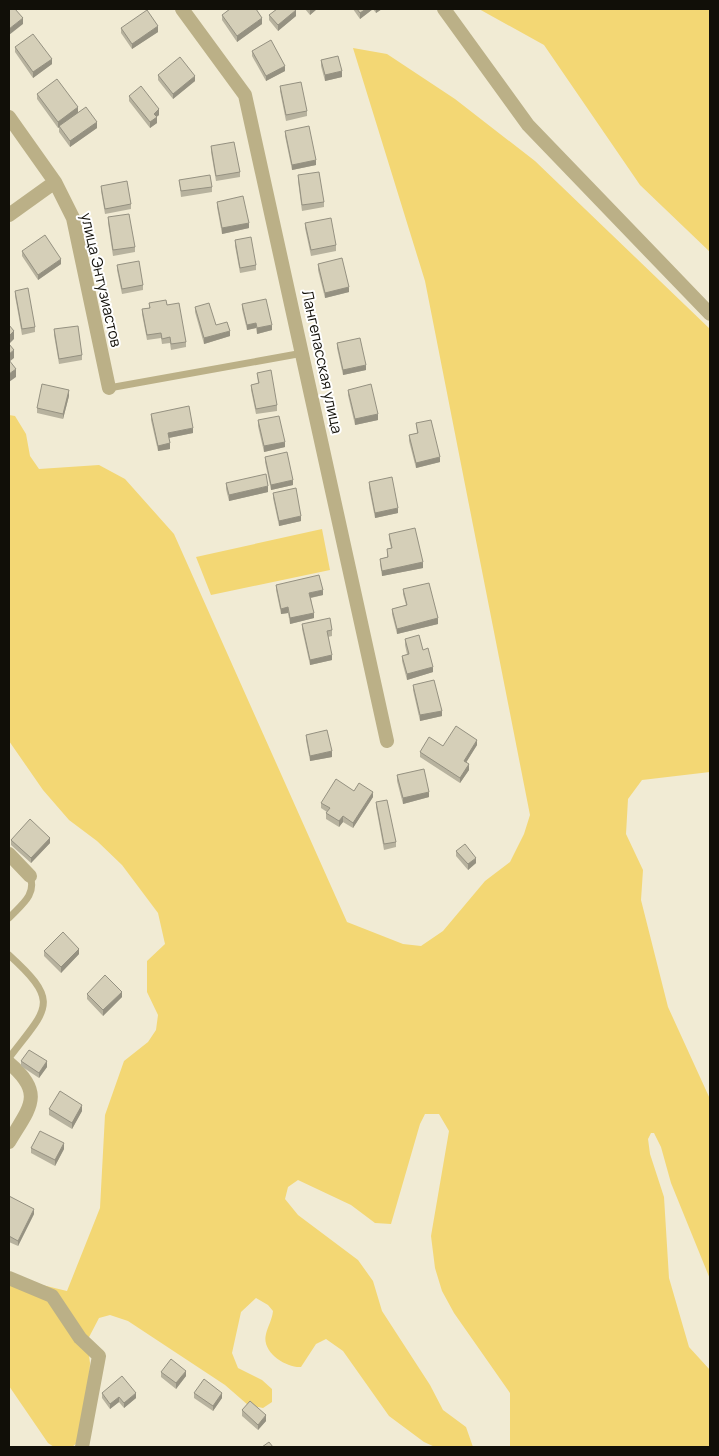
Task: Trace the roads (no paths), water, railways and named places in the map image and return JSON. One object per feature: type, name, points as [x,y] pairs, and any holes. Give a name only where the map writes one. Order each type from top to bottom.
[{"type":"street","name":"Лангепасская улица","points":[[182,9],[245,95],[387,741]]},
{"type":"street","points":[[444,9],[528,125],[710,314]]},
{"type":"street","name":"улица Энтузиастов","points":[[9,118],[55,182],[73,218],[109,388]]},
{"type":"street","points":[[9,215],[55,182]]},
{"type":"street","points":[[9,854],[30,876]]},
{"type":"street","points":[[9,1063],[27,1080],[32,1097],[28,1110],[9,1142]]},
{"type":"street","points":[[9,1278],[52,1296],[80,1338],[99,1356],[82,1447]]},
{"type":"lane","points":[[109,388],[303,352]]},
{"type":"lane","points":[[9,918],[32,892],[34,884],[30,876]]},
{"type":"lane","points":[[9,955],[32,976],[44,998],[40,1017],[9,1058]]}]
